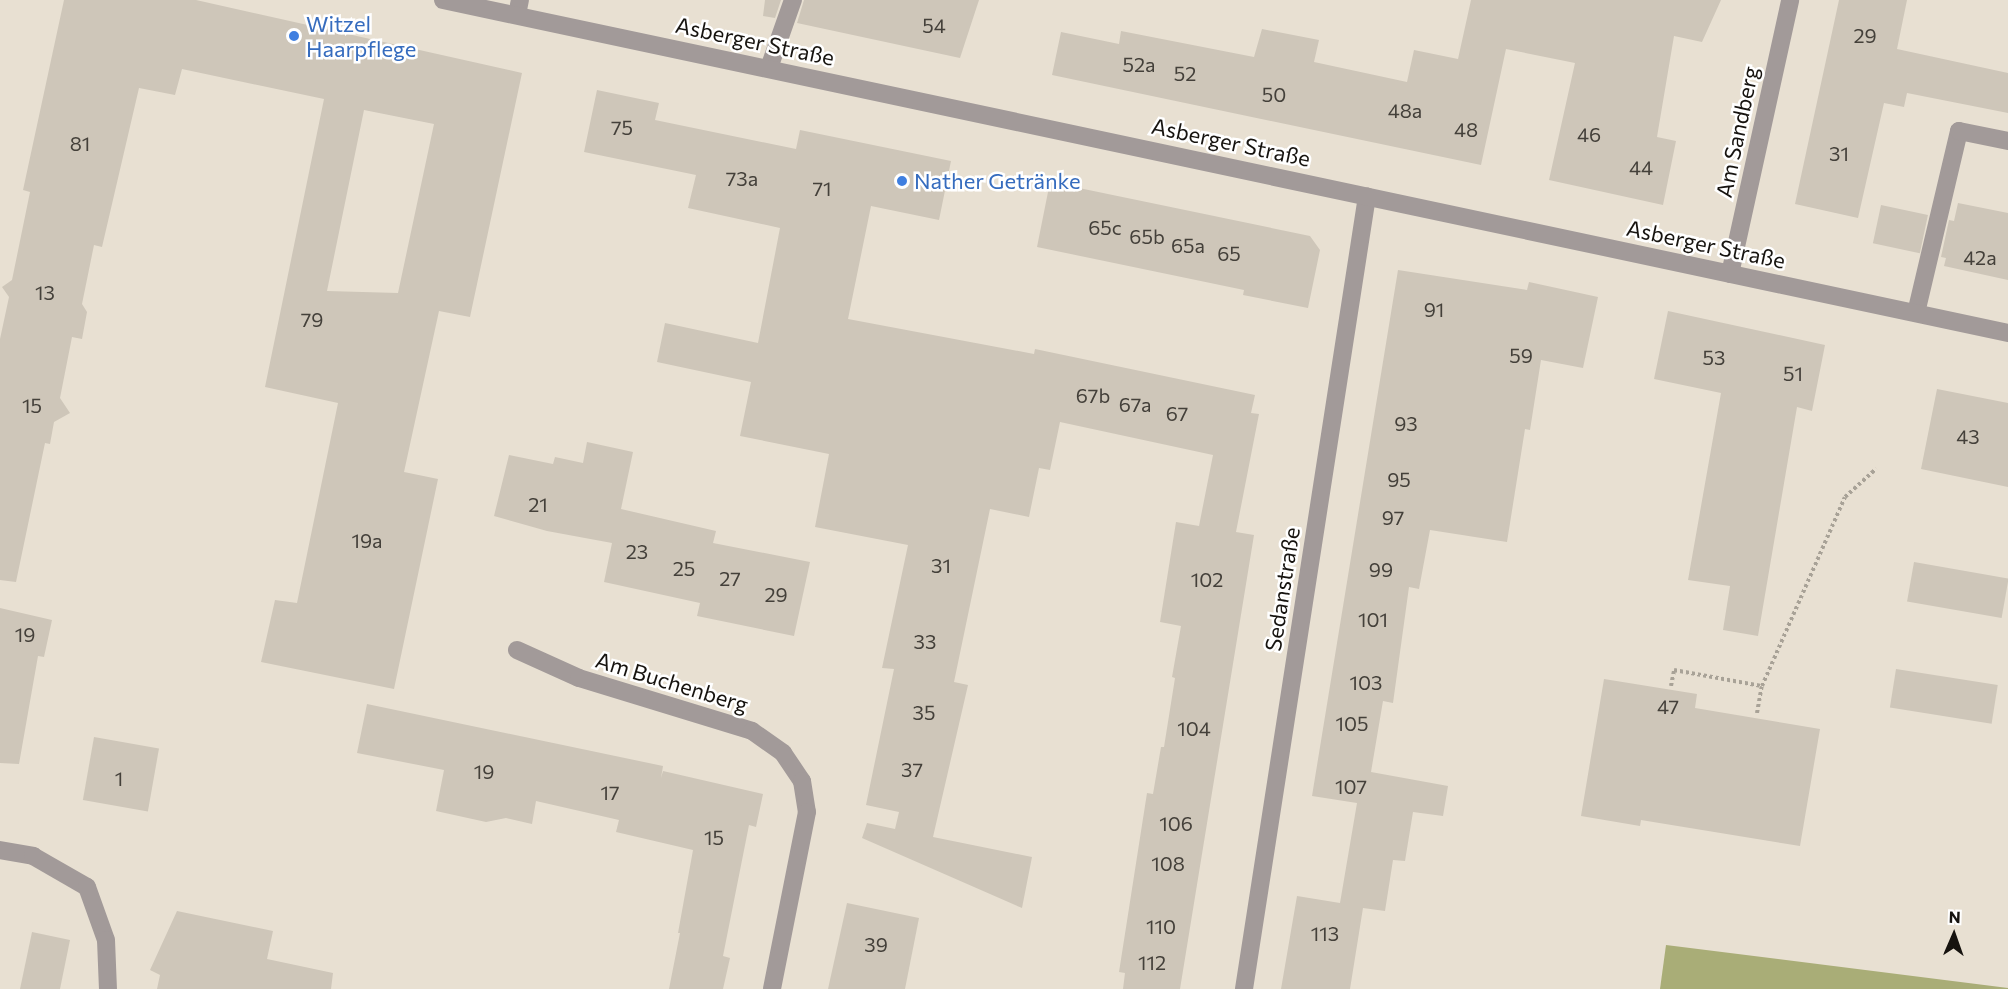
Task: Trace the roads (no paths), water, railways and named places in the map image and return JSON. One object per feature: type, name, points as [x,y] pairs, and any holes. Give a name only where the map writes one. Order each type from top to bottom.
[{"type":"street","name":"Asberger Straße","points":[[443,0],[518,8],[769,68],[2008,333]]},
{"type":"street","points":[[769,68],[793,0]]},
{"type":"street","name":"Am Sandberg","points":[[1730,274],[1790,0]]},
{"type":"street","points":[[1916,313],[1959,130],[2008,141]]},
{"type":"street","name":"Sedanstraße","points":[[1244,989],[1367,196]]},
{"type":"street","name":"Am Buchenberg","points":[[517,650],[579,678],[752,732],[783,753],[802,781],[807,812],[772,989]]},
{"type":"street","points":[[0,850],[33,856],[87,887],[106,940],[108,989]]},
{"type":"place","name":"Witzel Haarpflege","points":[[294,36]]},
{"type":"place","name":"Nather Getränke","points":[[902,181]]}]
